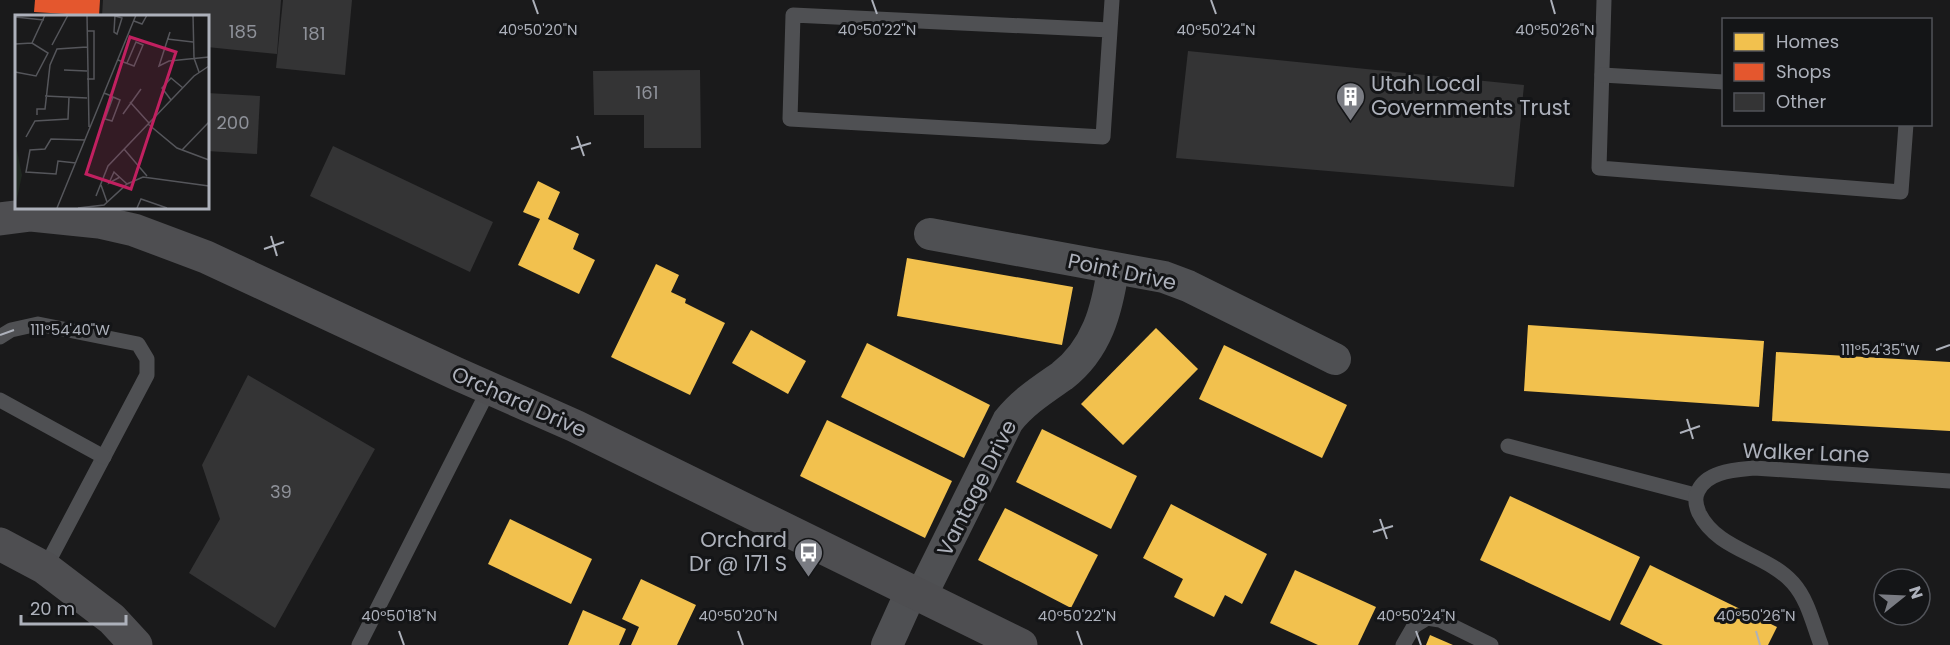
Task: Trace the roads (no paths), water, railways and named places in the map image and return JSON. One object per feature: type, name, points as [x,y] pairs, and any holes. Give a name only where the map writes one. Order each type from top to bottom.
[{"type":"main road","name":"Orchard Drive","points":[[0,219],[31,215],[99,222],[153,237],[206,257],[489,389],[575,426],[1021,645]]},
{"type":"main road","points":[[0,544],[45,568],[112,619],[136,645]]},
{"type":"street","name":"Point Drive","points":[[930,234],[1164,277],[1188,286],[1335,358]]},
{"type":"street","name":"Vantage Drive","points":[[887,645],[1008,422],[1031,397],[1068,371],[1085,354],[1095,336],[1109,298],[1113,269]]},
{"type":"lane","points":[[1110,30],[793,15],[790,119],[1103,136],[1112,0]]},
{"type":"lane","points":[[1604,0],[1599,168],[1901,192],[1906,126]]},
{"type":"lane","points":[[1602,75],[1722,82]]},
{"type":"lane","points":[[0,337],[11,330],[38,324],[138,344],[147,359],[147,375],[45,568]]},
{"type":"lane","points":[[359,645],[489,389]]},
{"type":"lane","points":[[0,400],[104,457]]},
{"type":"lane","points":[[1508,446],[1695,495],[1702,519],[1719,538],[1775,569],[1794,584],[1806,602],[1821,645]]},
{"type":"lane","name":"Walker Lane","points":[[1695,495],[1700,486],[1717,474],[1754,468],[1950,481]]},
{"type":"lane","points":[[1402,645],[1414,626],[1427,618],[1440,620],[1491,645]]},
{"type":"place","name":"Utah Local Governments Trust","points":[[1350,122]]},
{"type":"place","name":"Orchard Dr @ 171 S","points":[[808,578]]}]
